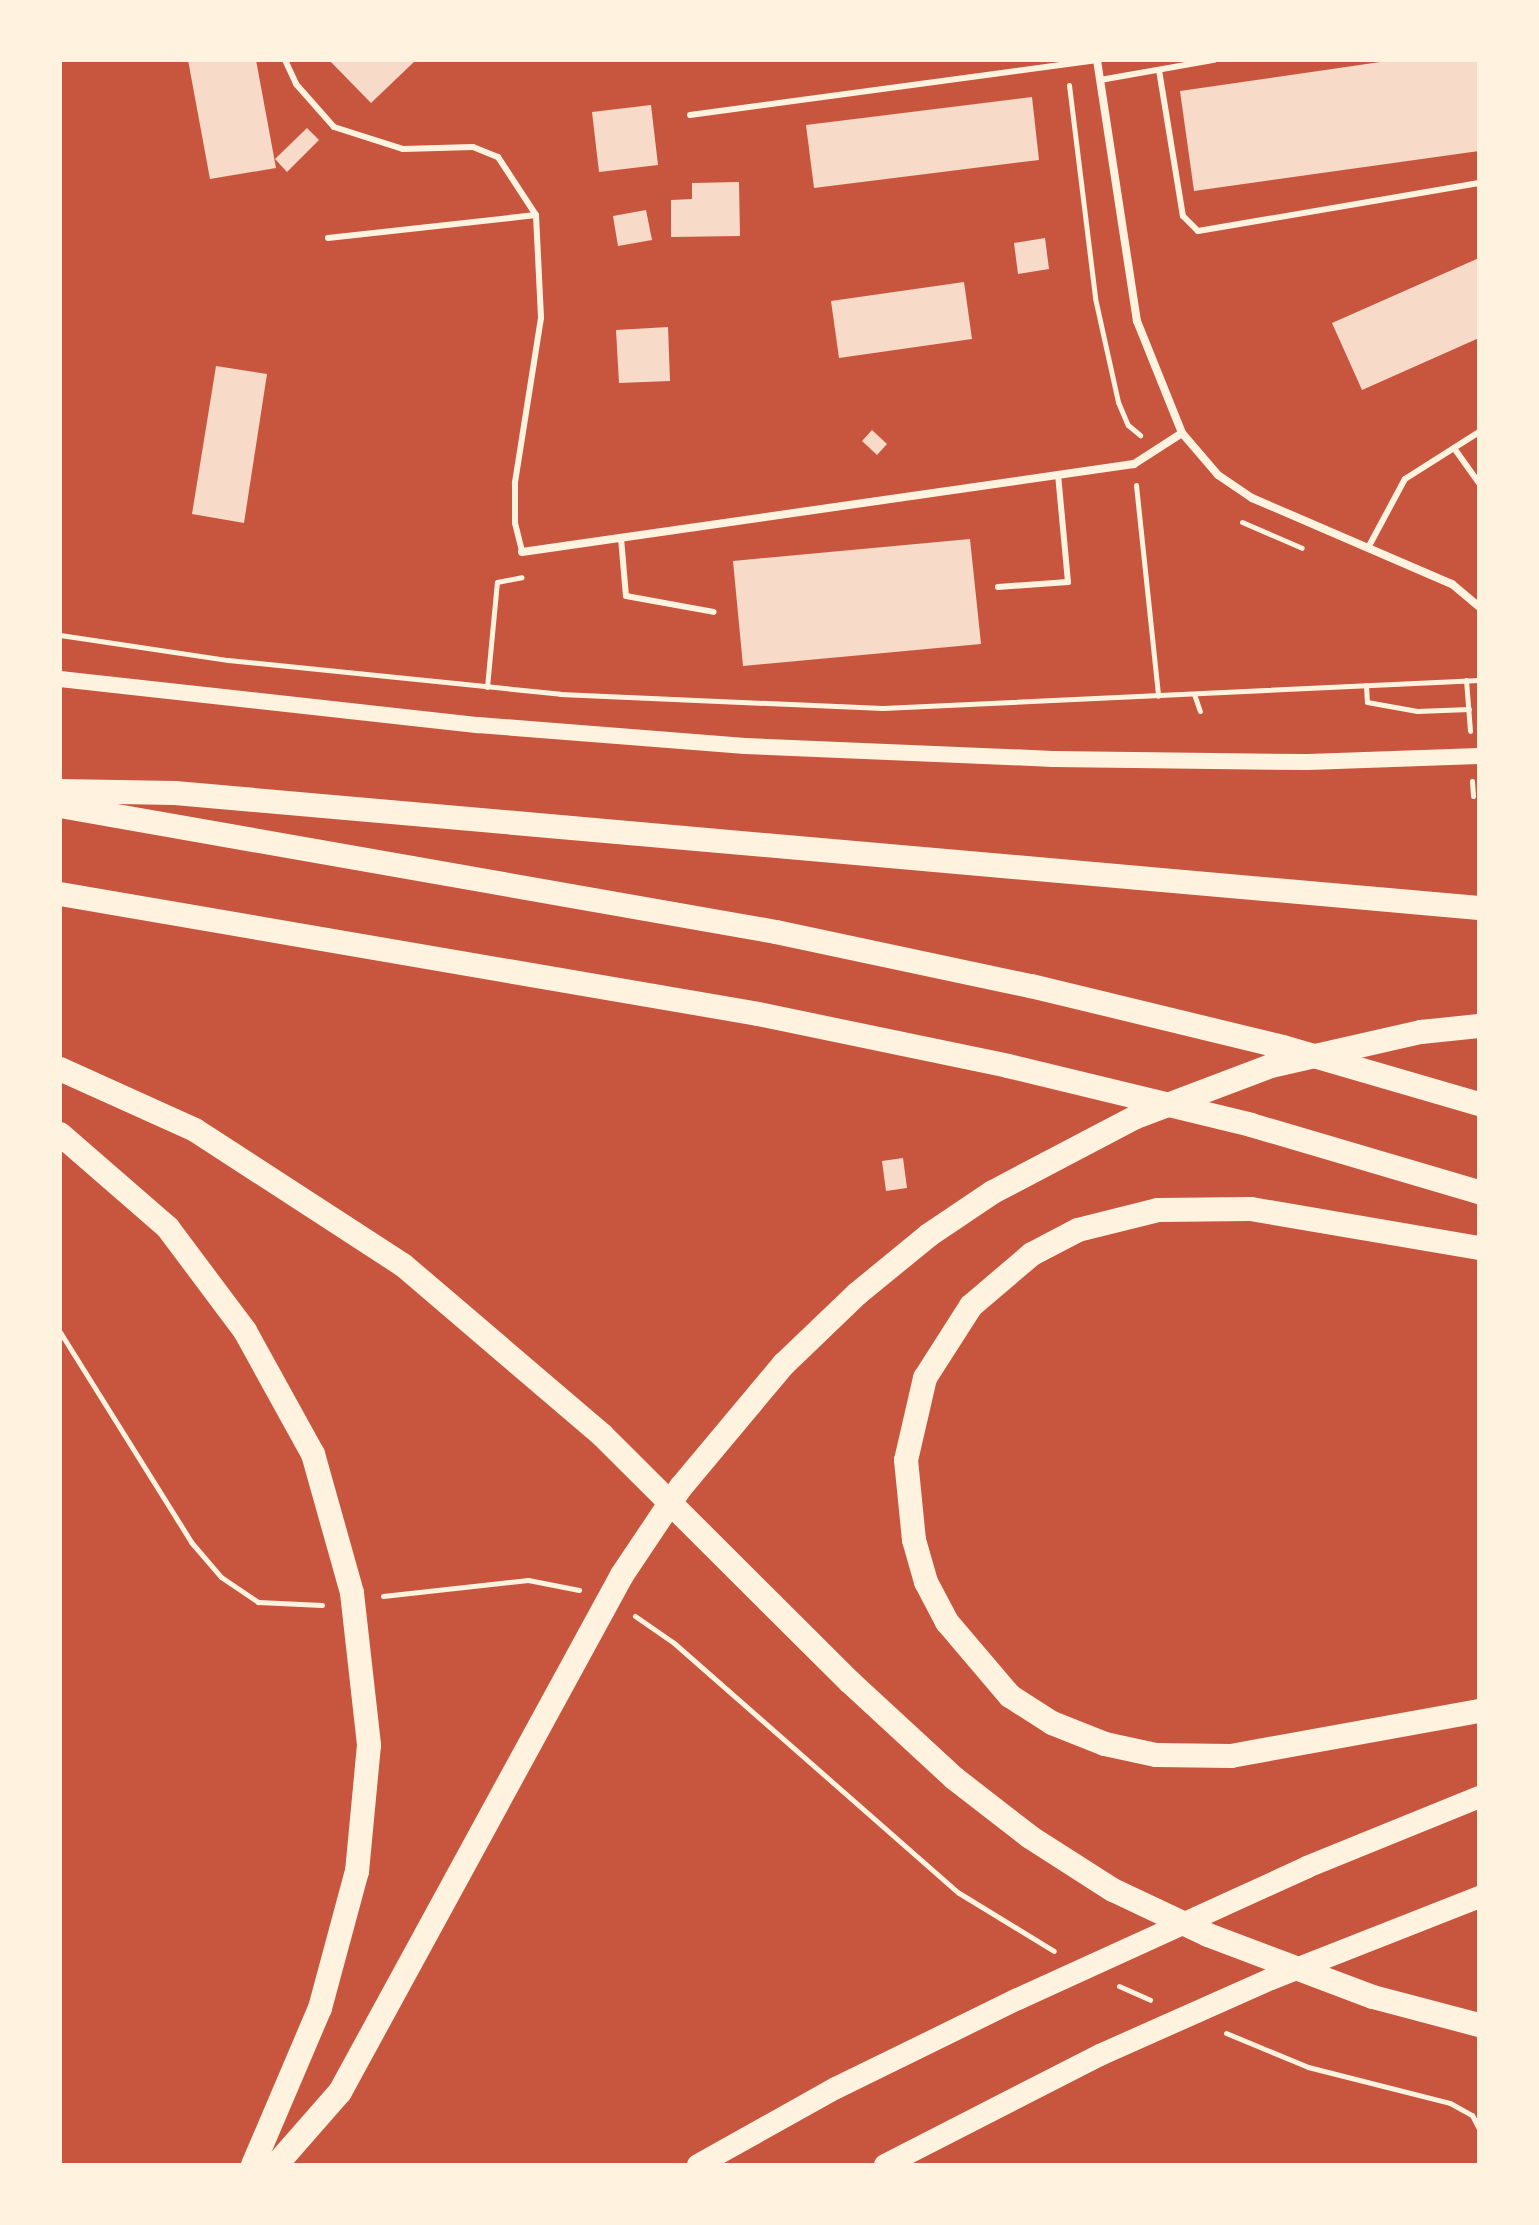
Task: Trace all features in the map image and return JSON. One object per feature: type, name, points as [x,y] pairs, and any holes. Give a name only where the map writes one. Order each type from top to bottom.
[{"type":"highway","points":[[60,791],[175,793],[1479,908]]},
{"type":"highway","points":[[60,806],[776,932],[1223,1033],[1479,1104]]},
{"type":"highway","points":[[60,894],[758,1014],[993,1062],[1251,1125],[1479,1192]]},
{"type":"highway","points":[[276,2165],[340,2092],[622,1575],[729,1425],[826,1324],[929,1235],[1066,1150],[1202,1090],[1350,1046],[1479,1026]]},
{"type":"highway","points":[[60,1069],[195,1130],[403,1265],[602,1435],[850,1682],[954,1778],[1030,1837],[1113,1890],[1208,1935],[1373,1997],[1479,2025]]},
{"type":"highway","points":[[60,1134],[168,1228],[209,1279],[280,1389],[313,1454],[338,1532],[363,1665],[369,1745],[357,1871],[320,2008],[253,2165]]},
{"type":"highway","points":[[1479,1248],[1250,1209],[1158,1210],[1078,1230],[1032,1254],[971,1306],[925,1378],[906,1460],[914,1540],[926,1582],[947,1622],[1010,1696],[1052,1723],[1105,1744],[1156,1755],[1231,1756],[1479,1711]]},
{"type":"highway","points":[[698,2165],[836,2088],[1018,1999],[1307,1867],[1479,1797]]},
{"type":"highway","points":[[885,2165],[1100,2055],[1479,1897]]},
{"type":"main road","points":[[60,679],[478,725],[745,746],[1053,759],[1308,762],[1479,756]]},
{"type":"street","points":[[1097,60],[1137,321],[1182,433],[1218,475],[1252,498],[1452,584],[1479,607]]},
{"type":"street","points":[[522,552],[1134,464],[1182,433]]},
{"type":"lane","points":[[285,60],[296,84],[334,127],[403,149],[473,147],[498,157],[515,176],[536,215],[541,318],[515,483],[515,523],[522,552]]},
{"type":"lane","points":[[690,115],[1097,60]]},
{"type":"lane","points":[[1100,80],[1214,60]]},
{"type":"lane","points":[[1159,70],[1183,216],[1198,231],[1479,183]]},
{"type":"lane","points":[[328,238],[536,215]]},
{"type":"lane","points":[[1369,546],[1405,479],[1479,432]]},
{"type":"lane","points":[[1454,448],[1479,483]]},
{"type":"lane","points":[[998,587],[1068,582],[1058,475]]},
{"type":"lane","points":[[621,538],[626,596],[714,612]]},
{"type":"path","points":[[1067,65],[1095,298],[1118,402],[1128,425]]},
{"type":"path","points":[[1121,483],[1148,474]]},
{"type":"path","points":[[1136,480],[1158,696]]},
{"type":"path","points":[[487,687],[497,582],[529,575]]},
{"type":"path","points":[[60,635],[228,660],[487,687],[883,708],[1479,680]]},
{"type":"path","points":[[1366,685],[1367,702],[1417,711],[1469,709]]},
{"type":"path","points":[[1194,694],[1200,711]]},
{"type":"path","points":[[60,1332],[191,1542],[221,1577],[258,1602],[325,1605]]},
{"type":"path","points":[[373,1598],[528,1580],[585,1593]]},
{"type":"path","points":[[622,1609],[674,1643],[959,1893],[1067,1958]]},
{"type":"path","points":[[1104,1978],[1159,2004]]},
{"type":"path","points":[[1218,2029],[1308,2067],[1450,2103],[1472,2115],[1479,2129]]},
{"type":"building","points":[[188,60],[256,60],[276,168],[210,179]]},
{"type":"building","points":[[329,60],[416,60],[371,103]]},
{"type":"building","points":[[1394,60],[1479,60],[1479,151],[1194,191],[1180,91]]},
{"type":"building","points":[[1032,97],[1039,160],[814,188],[806,125]]},
{"type":"building","points":[[651,105],[658,165],[599,172],[592,112]]},
{"type":"building","points":[[307,128],[319,140],[287,172],[275,159]]},
{"type":"building","points":[[739,182],[740,236],[671,237],[671,200],[692,199],[692,183]]},
{"type":"building","points":[[646,210],[652,240],[618,246],[613,216]]},
{"type":"building","points":[[1045,238],[1049,269],[1018,274],[1014,243]]},
{"type":"building","points":[[1479,258],[1479,338],[1362,390],[1332,323]]},
{"type":"building","points":[[964,282],[972,339],[839,358],[831,301]]},
{"type":"building","points":[[668,327],[670,381],[619,383],[616,330]]},
{"type":"building","points":[[216,366],[267,374],[244,523],[192,514]]},
{"type":"building","points":[[872,430],[887,444],[877,455],[862,441]]},
{"type":"building","points":[[970,539],[981,644],[743,666],[733,561]]},
{"type":"building","points":[[903,1158],[907,1188],[886,1191],[882,1161]]}]
